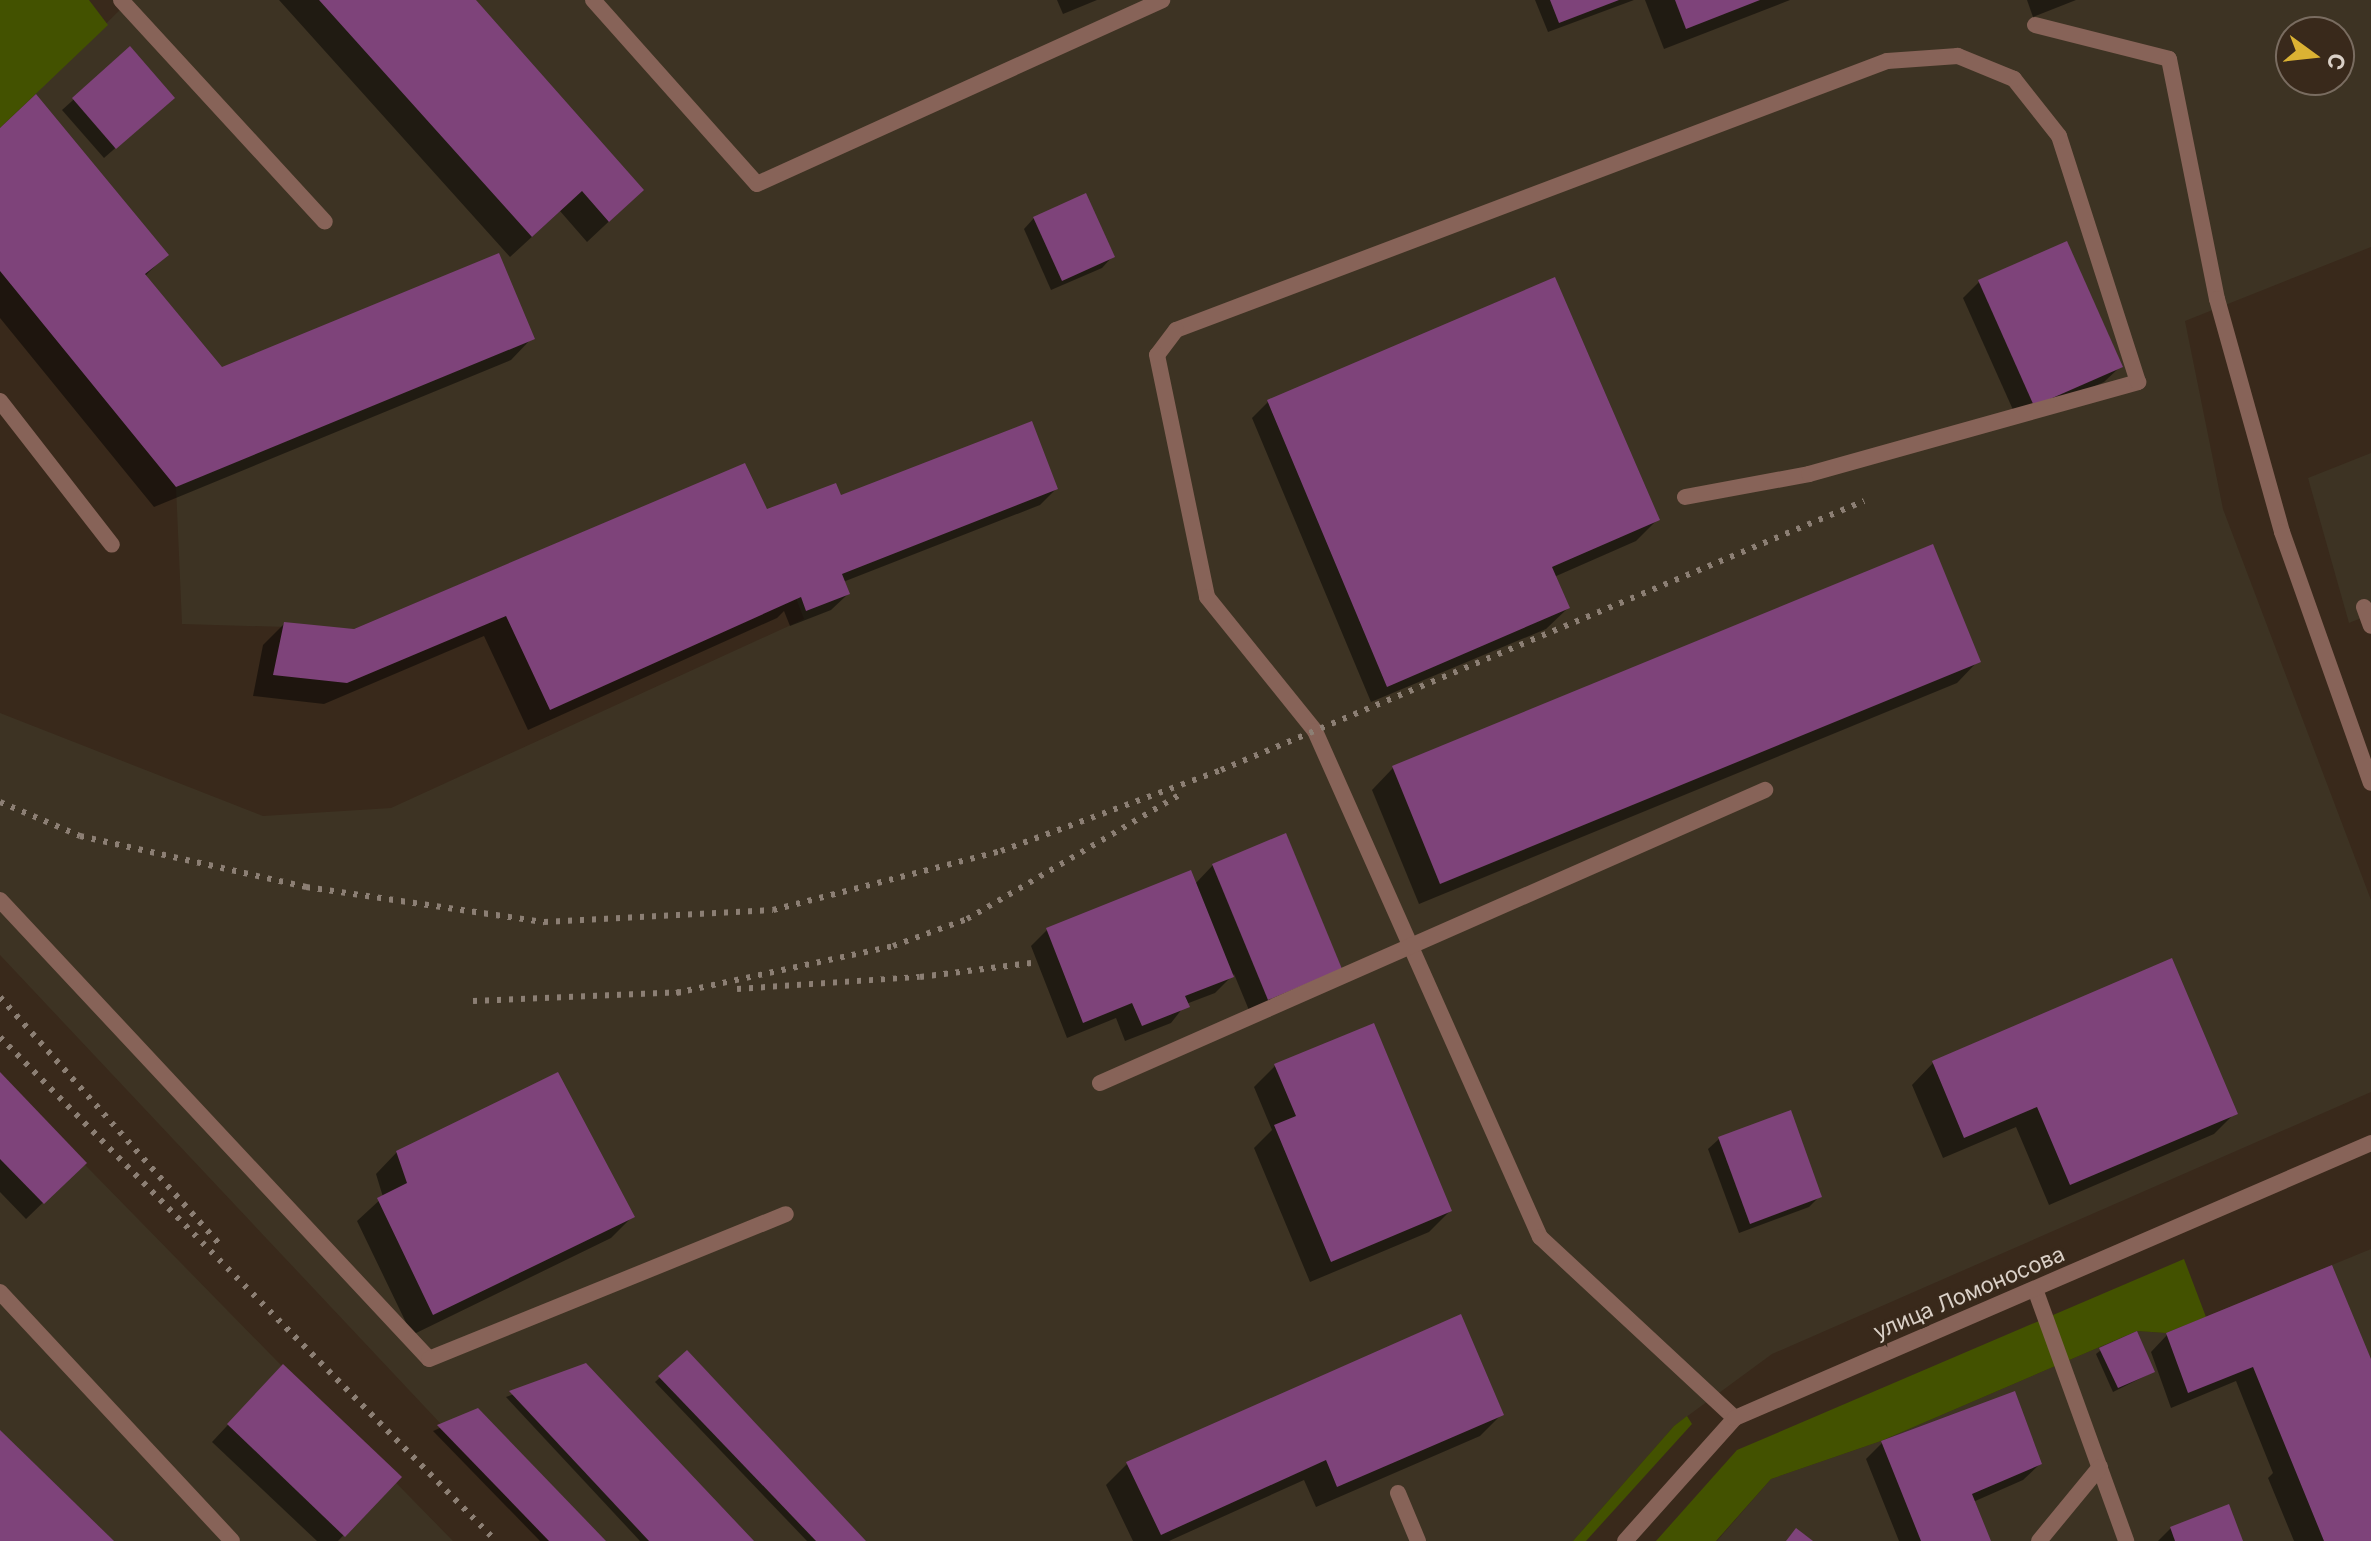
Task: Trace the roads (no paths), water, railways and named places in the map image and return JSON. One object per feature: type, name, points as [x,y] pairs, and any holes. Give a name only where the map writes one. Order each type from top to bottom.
[{"type":"street","points":[[121,0],[325,222]]},
{"type":"street","points":[[593,0],[757,184],[1162,0]]},
{"type":"street","points":[[2035,25],[2169,59],[2225,328],[2282,532],[2371,783]]},
{"type":"street","points":[[1685,497],[1809,474],[2138,382],[2059,136],[2014,79],[1958,56],[1887,61],[1176,330],[1157,355],[1207,597],[1315,731],[1540,1237],[1735,1418]]},
{"type":"street","points":[[0,401],[112,545]]},
{"type":"street","points":[[2364,607],[2371,626]]},
{"type":"street","points":[[1100,1083],[1765,790]]},
{"type":"street","points":[[0,900],[429,1359],[786,1214]]},
{"type":"street","name":"улица Ломоносова","points":[[1625,1541],[1735,1418],[2370,1146]]},
{"type":"street","points":[[2035,1289],[2126,1541]]},
{"type":"street","points":[[0,1292],[232,1541]]},
{"type":"street","points":[[2039,1541],[2100,1467]]},
{"type":"street","points":[[1398,1493],[1418,1541]]},
{"type":"railway","points":[[0,802],[80,836],[306,887],[544,922],[773,910],[1001,851],[1221,770],[1864,501]]},
{"type":"railway","points":[[676,993],[893,946],[967,919],[1179,795]]},
{"type":"railway","points":[[737,989],[920,977],[1031,963]]},
{"type":"railway","points":[[473,1001],[685,992]]},
{"type":"railway","points":[[0,997],[219,1244]]},
{"type":"railway","points":[[0,1037],[496,1541]]}]
